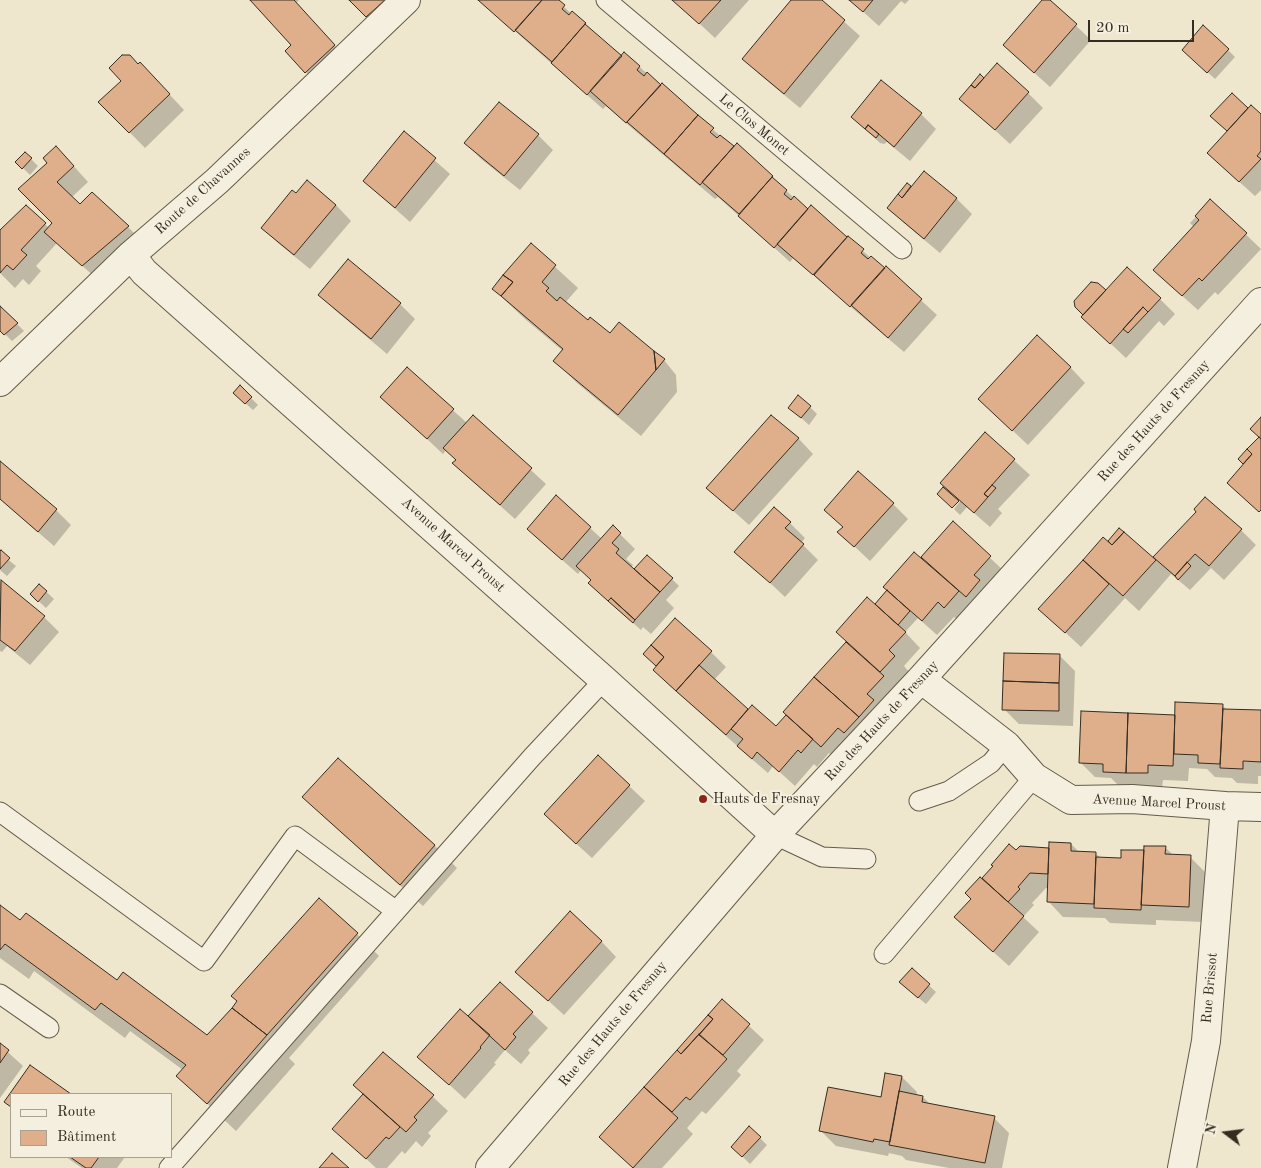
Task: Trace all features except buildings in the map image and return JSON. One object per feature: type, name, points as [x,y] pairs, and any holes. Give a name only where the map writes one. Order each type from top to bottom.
[{"type":"street","name":"Route de Chavannes","points":[[0,382],[131,255],[217,181],[406,0]]},
{"type":"street","name":"Avenue Marcel Proust","points":[[131,255],[144,272],[604,680],[775,835]]},
{"type":"street","name":"Rue des Hauts de Fresnay","points":[[490,1168],[775,835],[921,679],[1261,302]]},
{"type":"street","name":"Avenue Marcel Proust","points":[[921,679],[1006,745],[1034,777],[1071,800],[1132,799],[1261,807]]},
{"type":"street","name":"Rue Brissot","points":[[1182,1168],[1206,1041],[1226,806]]},
{"type":"lane","name":"Le Clos Monet","points":[[606,0],[902,250]]},
{"type":"lane","points":[[169,1168],[532,757],[604,680]]},
{"type":"lane","points":[[919,801],[949,791],[991,763],[1006,745]]},
{"type":"lane","points":[[884,954],[1034,777]]},
{"type":"lane","points":[[0,812],[204,961],[295,836],[396,911]]},
{"type":"lane","points":[[775,835],[822,857],[866,860]]},
{"type":"lane","points":[[0,994],[49,1028]]},
{"type":"place","name":"Hauts de Fresnay","points":[[703,799]]}]
